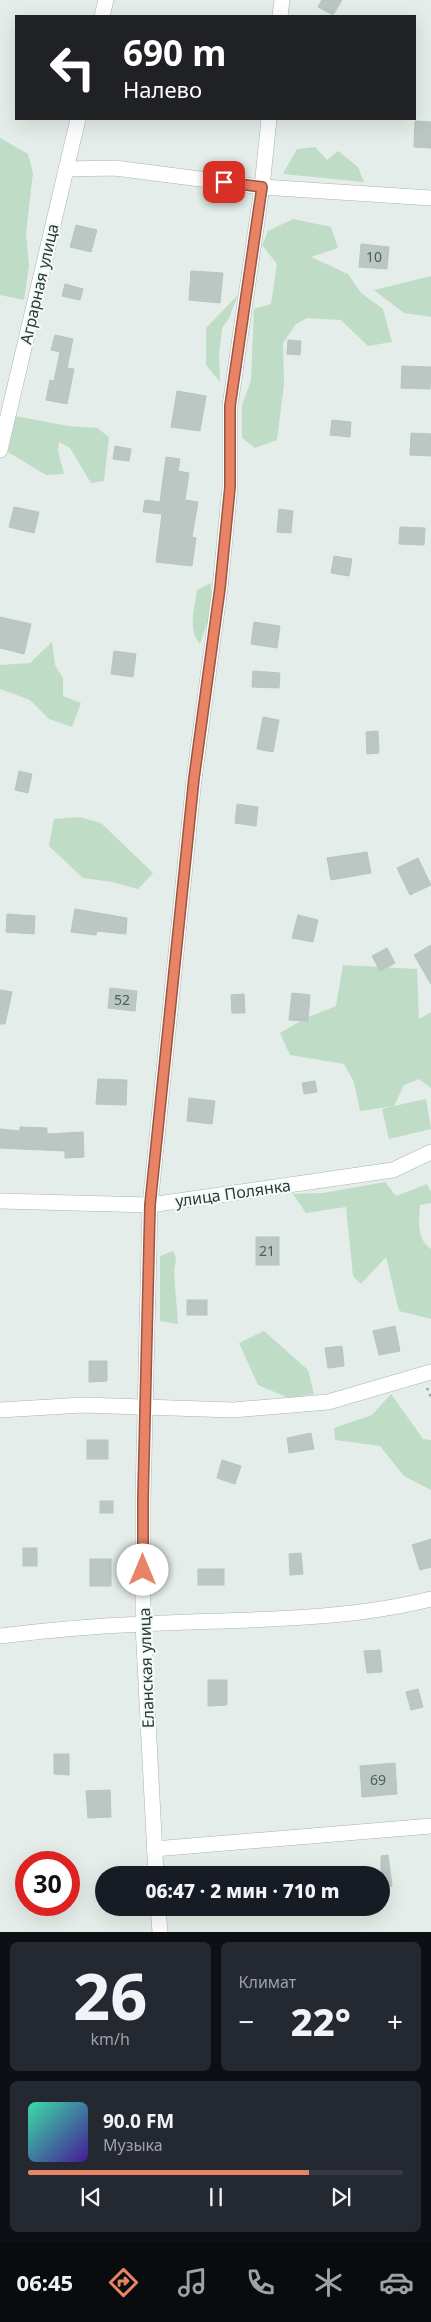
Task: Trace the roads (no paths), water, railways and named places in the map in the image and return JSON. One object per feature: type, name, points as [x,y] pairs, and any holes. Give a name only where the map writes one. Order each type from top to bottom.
[{"type":"street","points":[[102,15],[106,0]]},
{"type":"street","points":[[280,15],[282,0]]},
{"type":"street","name":"Аграрная улица","points":[[0,450],[78,120]]},
{"type":"street","name":"Еланская улица","points":[[155,1866],[144,1624],[143,1498],[150,1205],[193,788],[220,588],[230,487],[230,406],[262,187],[269,120]]},
{"type":"street","points":[[66,169],[115,168],[262,187],[431,198]]},
{"type":"street","name":"улица Полянка","points":[[0,1201],[150,1205],[392,1170],[431,1152]]},
{"type":"street","points":[[0,1410],[83,1405],[234,1410],[328,1402],[431,1372]]},
{"type":"street","points":[[0,1636],[144,1624],[288,1619],[400,1606],[431,1598]]},
{"type":"street","points":[[154,1849],[431,1826]]},
{"type":"street","points":[[159,1916],[160,1932]]}]
